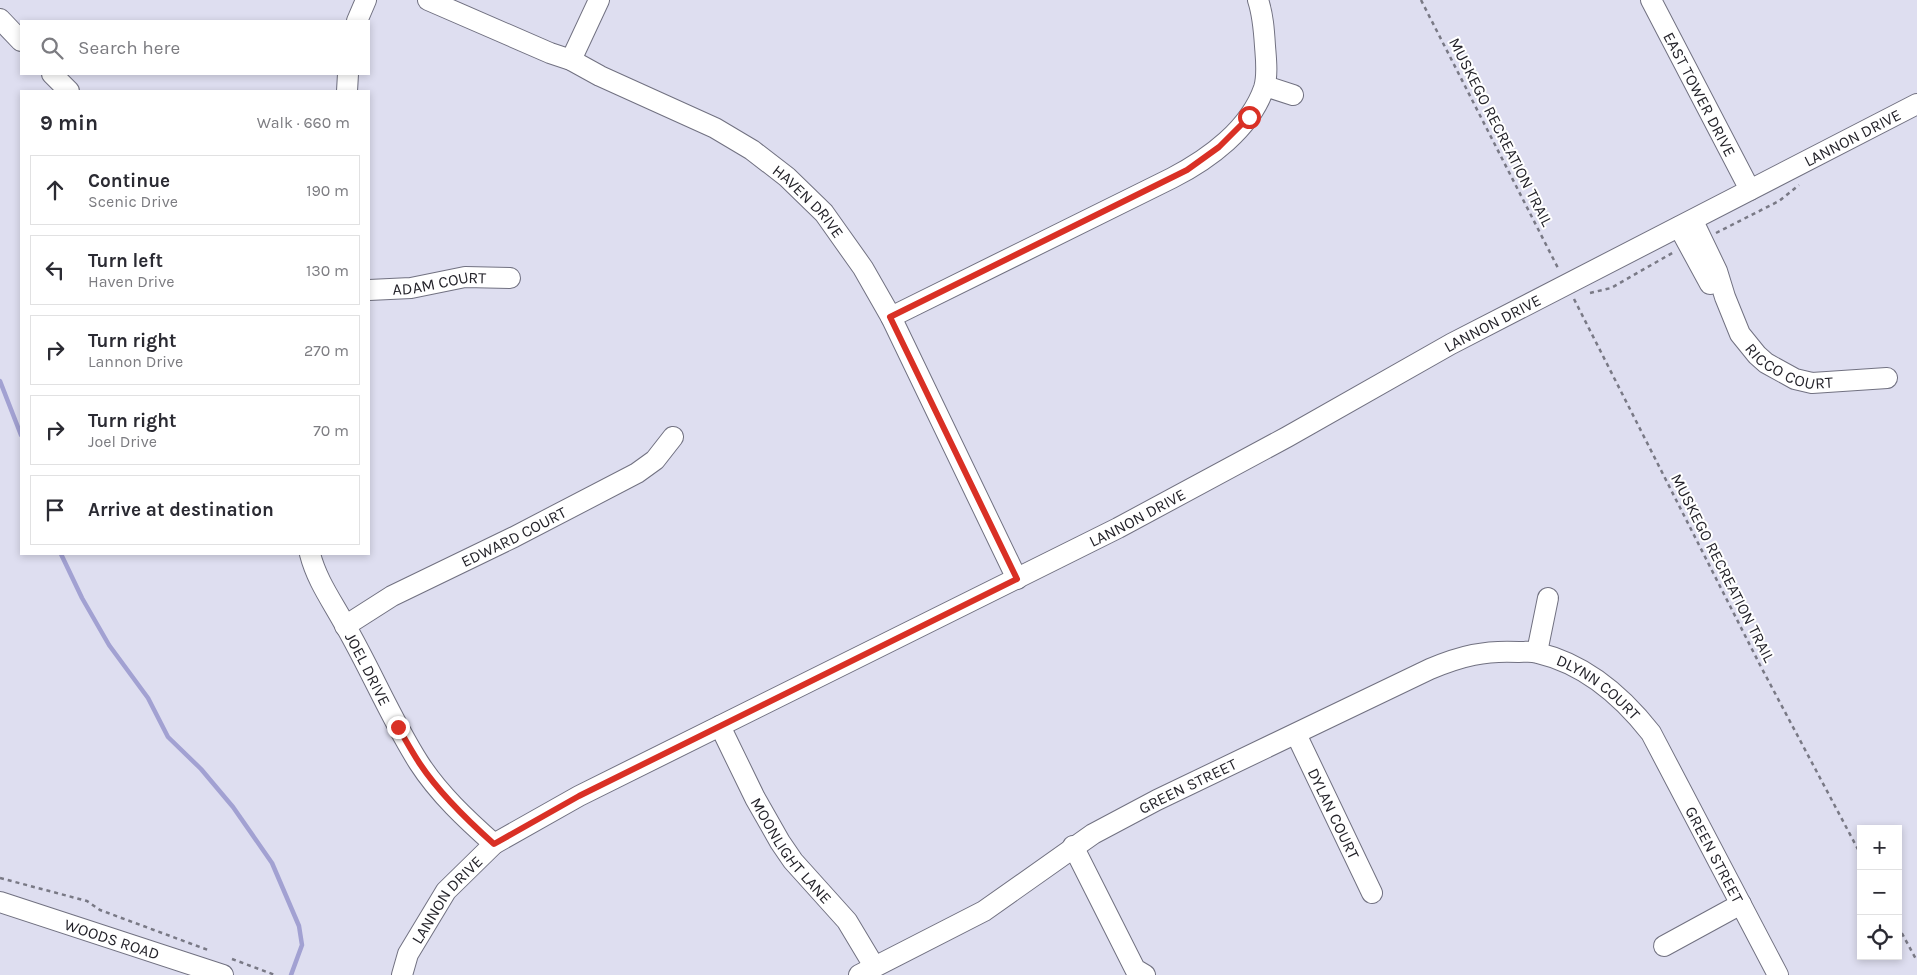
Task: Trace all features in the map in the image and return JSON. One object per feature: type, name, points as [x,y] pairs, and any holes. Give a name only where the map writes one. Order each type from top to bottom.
[{"type":"street","points":[[357,20],[366,0]]},
{"type":"street","name":"HAVEN DRIVE","points":[[428,0],[550,53],[571,60],[600,76],[715,128],[752,150],[787,177],[824,213],[863,268],[890,317],[1017,579]]},
{"type":"street","points":[[571,60],[599,0]]},
{"type":"street","points":[[890,317],[1187,170],[1219,147],[1249,117],[1264,86],[1266,61],[1264,27],[1258,0]]},
{"type":"street","name":"EAST TOWER DRIVE","points":[[1651,0],[1750,190]]},
{"type":"street","points":[[0,19],[20,40]]},
{"type":"street","points":[[53,75],[68,90]]},
{"type":"street","points":[[347,90],[348,75]]},
{"type":"street","points":[[1264,86],[1293,95]]},
{"type":"street","name":"LANNON DRIVE","points":[[402,975],[408,954],[446,891],[494,844],[579,796],[1127,524],[1279,442],[1451,344],[1917,104]]},
{"type":"street","name":"RICCO COURT","points":[[1686,224],[1717,271],[1740,334],[1761,359],[1782,373],[1812,383],[1887,378]]},
{"type":"street","name":"ADAM COURT","points":[[370,290],[411,288],[465,277],[510,278]]},
{"type":"street","name":"EDWARD COURT","points":[[346,626],[392,596],[523,533],[636,473],[654,460],[673,437]]},
{"type":"street","name":"JOEL DRIVE","points":[[310,555],[323,588],[346,626],[419,764],[436,787],[471,824],[494,844]]},
{"type":"street","points":[[1537,652],[1548,598]]},
{"type":"street","name":"GREEN STREET","points":[[867,971],[984,911],[1073,846],[1093,834],[1157,800],[1430,669],[1454,659],[1477,653],[1499,651],[1537,652]]},
{"type":"street","name":"DLYNN COURT","points":[[1537,652],[1593,677],[1634,712],[1651,733]]},
{"type":"street","name":"MOONLIGHT LANE","points":[[720,726],[755,798],[780,842],[793,861],[847,922],[867,971]]},
{"type":"street","name":"GREEN STREET","points":[[1651,733],[1778,975]]},
{"type":"street","name":"DYLAN COURT","points":[[1296,734],[1372,893]]},
{"type":"street","points":[[1073,846],[1135,969],[1146,975]]},
{"type":"street","name":"WOODS ROAD","points":[[0,902],[227,967]]},
{"type":"street","points":[[1664,946],[1741,904]]},
{"type":"path","name":"MUSKEGO RECREATION TRAIL","points":[[1420,0],[1562,275]]},
{"type":"path","points":[[1583,297],[1611,288],[1681,248]]},
{"type":"path","name":"MUSKEGO RECREATION TRAIL","points":[[1572,295],[1760,665],[1857,847]]},
{"type":"path","points":[[0,878],[87,901],[100,910],[212,952]]},
{"type":"path","points":[[1902,933],[1917,961]]},
{"type":"path","points":[[227,967],[275,975]]},
{"type":"waterway","points":[[0,381],[20,432]]},
{"type":"waterway","points":[[61,555],[82,598],[109,645],[148,698],[168,737],[201,769],[233,807],[272,863],[299,926],[302,945],[291,975]]},
{"type":"route","points":[[398,727],[419,764],[436,787],[471,824],[494,844],[579,796],[1017,579],[890,317],[1187,170],[1219,147],[1249,117]]}]
